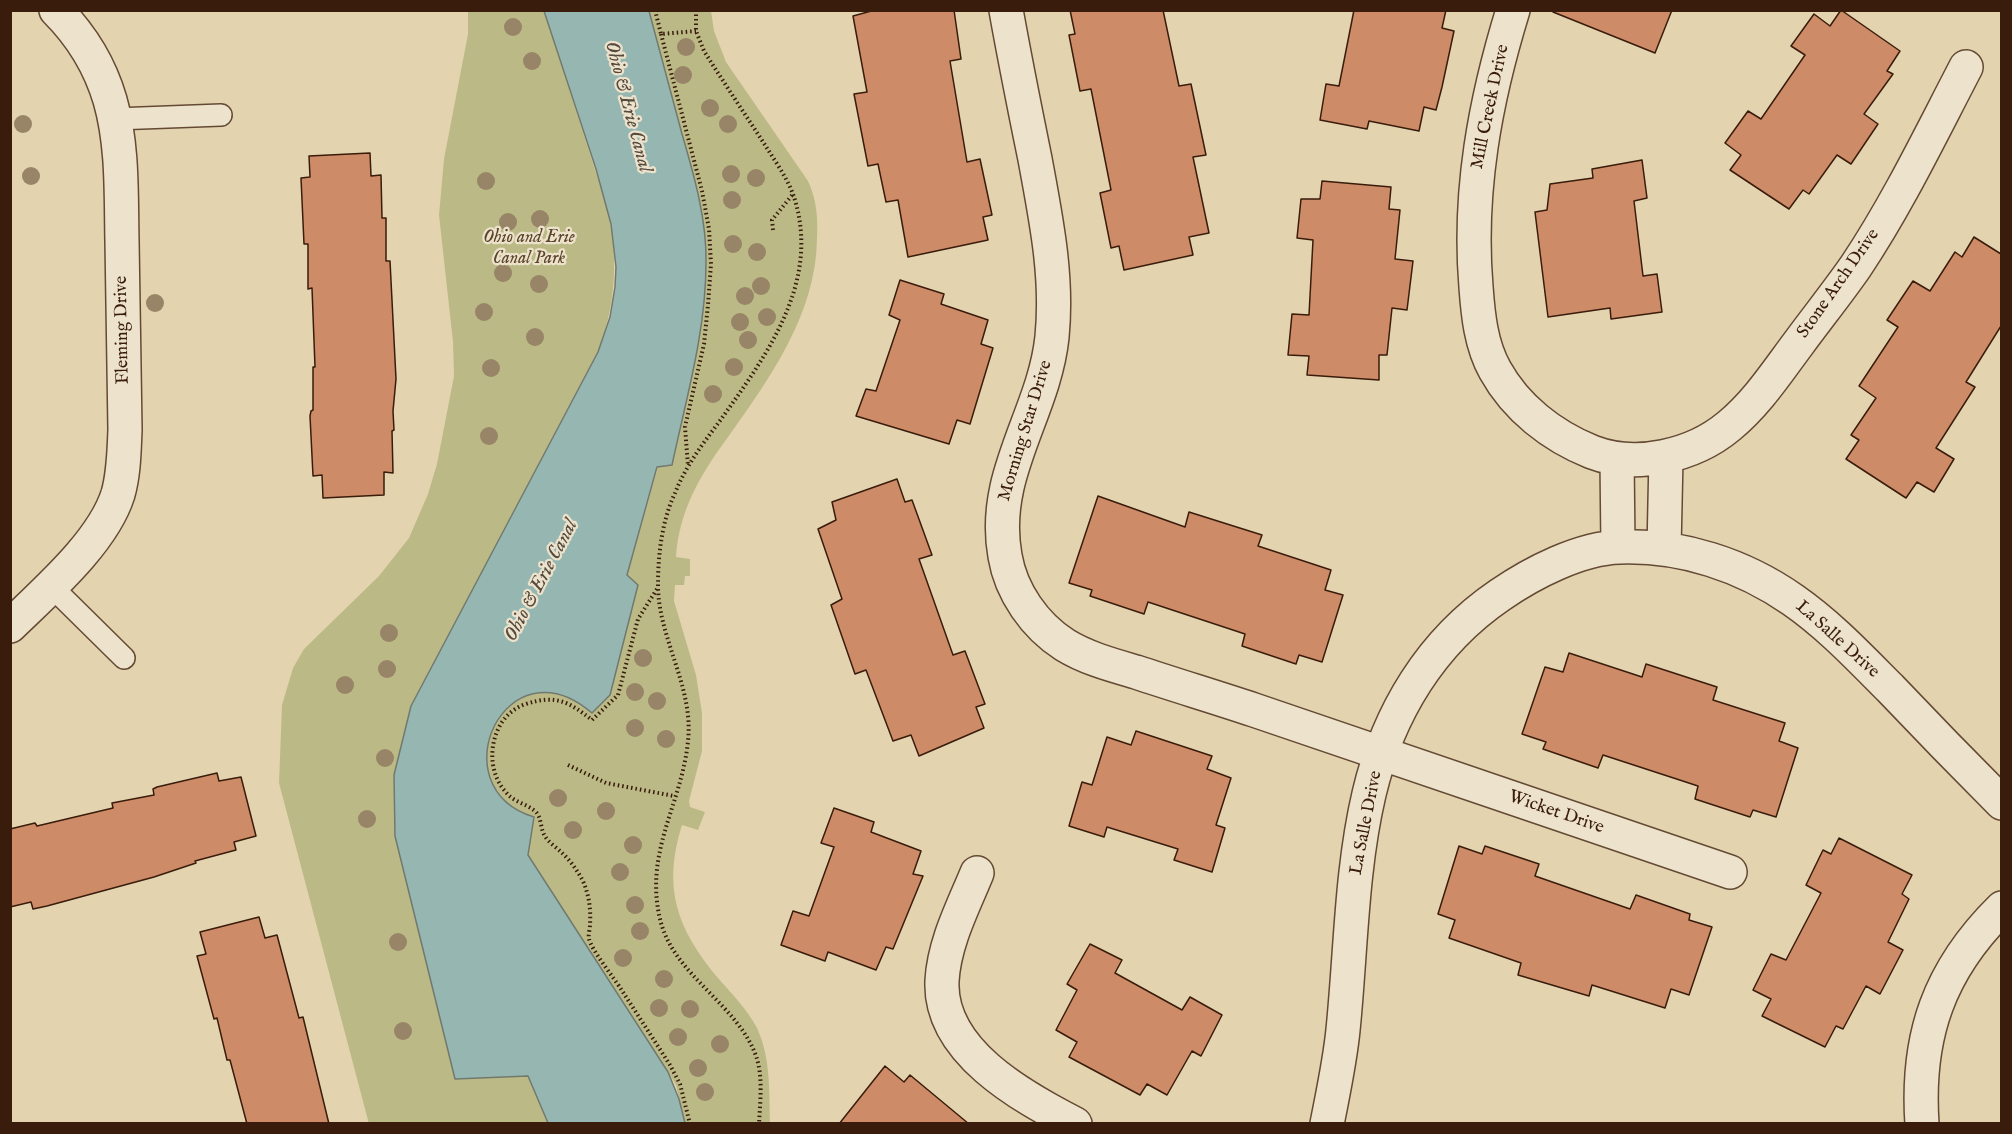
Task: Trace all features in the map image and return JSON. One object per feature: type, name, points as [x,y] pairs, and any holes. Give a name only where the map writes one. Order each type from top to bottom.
[{"type":"street","name":"Fleming Drive","points":[[10,626],[91,542],[117,496],[123,468],[125,430],[121,196],[115,119],[98,69],[83,42],[56,10]]},
{"type":"street","name":"Morning Star Drive","points":[[1006,10],[1053,261],[1055,299],[1052,341],[1046,372],[1008,480],[1002,506],[1005,557],[1014,585],[1031,614],[1048,633],[1069,647],[1097,660],[1248,708],[1381,754]]},
{"type":"street","name":"Mill Creek Drive","points":[[1513,10],[1484,123],[1476,175],[1473,214],[1474,267],[1483,339],[1494,369],[1528,413],[1556,434],[1580,447],[1617,459]]},
{"type":"street","name":"Stone Arch Drive","points":[[1617,459],[1666,457],[1699,446],[1728,427],[1754,402],[1856,266],[1904,186],[1966,67]]},
{"type":"street","points":[[1664,549],[1666,457]]},
{"type":"street","points":[[1617,459],[1618,547]]},
{"type":"street","name":"La Salle Drive","points":[[1327,1124],[1343,1034],[1356,880],[1363,830],[1370,793],[1391,726],[1416,680],[1449,637],[1523,579],[1587,553],[1618,547],[1664,549],[1693,554],[1748,574],[1793,599],[1852,650],[2001,803]]},
{"type":"street","name":"Wicket Drive","points":[[1381,754],[1730,872]]},
{"type":"street","points":[[977,873],[952,934],[944,962],[942,982],[944,1003],[950,1024],[960,1040],[1008,1086],[1075,1124]]},
{"type":"street","points":[[1922,1124],[1926,1045],[1931,1016],[1943,987],[1962,956],[1988,921],[2001,908]]},
{"type":"lane","points":[[115,119],[221,115]]},
{"type":"lane","points":[[51,586],[124,658]]},
{"type":"path","points":[[655,10],[702,191],[709,229],[711,264],[704,344],[685,427],[688,466]]},
{"type":"path","points":[[696,10],[696,31],[704,51],[780,168],[793,194],[800,226],[797,281],[783,323],[748,380],[688,466],[675,492],[664,523],[659,558],[658,588],[663,622],[688,716],[688,738],[684,762],[661,837],[656,870],[656,895],[660,921],[670,944],[684,965],[730,1015],[753,1049],[758,1061],[760,1079],[759,1124]]},
{"type":"path","points":[[661,34],[696,31]]},
{"type":"path","points":[[773,230],[772,220],[793,194]]},
{"type":"path","points":[[658,588],[638,619],[618,695],[592,720],[572,705],[557,699],[540,700],[524,705],[511,712],[497,731],[492,746],[492,761],[503,790],[520,804],[535,811],[540,818],[545,837],[572,863],[582,879],[590,906],[589,939],[670,1065],[680,1084],[690,1124]]},
{"type":"path","points":[[568,765],[606,783],[674,796]]},
{"type":"green space","name":"Ohio and Erie Canal Park","points":[[468,11],[544,11],[607,207],[613,244],[614,280],[609,316],[598,352],[411,706],[394,775],[548,1123],[369,1124],[279,783],[282,705],[293,668],[304,649],[379,576],[409,538],[428,494],[437,464],[454,376],[453,342],[439,215],[444,159],[468,34]]},
{"type":"green space","points":[[649,11],[711,11],[714,31],[726,62],[808,181],[816,210],[815,267],[809,293],[799,319],[774,368],[700,479],[682,524],[676,557],[690,559],[690,576],[685,576],[684,585],[675,585],[674,601],[696,675],[702,713],[702,751],[689,801],[690,807],[705,812],[698,830],[682,825],[673,869],[677,907],[692,942],[718,978],[744,1008],[762,1039],[767,1063],[770,1123],[685,1123],[676,1085],[528,854],[534,817],[505,800],[490,778],[487,753],[494,728],[508,708],[529,695],[555,693],[583,706],[638,586],[627,576],[704,305],[705,253],[699,201]]},
{"type":"water","name":"Ohio & Erie Canal","points":[[544,11],[649,11],[699,198],[706,247],[705,289],[699,340],[672,465],[657,467],[627,575],[638,585],[610,695],[592,713],[561,695],[533,694],[510,705],[494,726],[487,751],[490,778],[505,801],[534,817],[528,855],[668,1072],[679,1099],[685,1123],[548,1123],[528,1076],[455,1079],[395,836],[394,775],[411,706],[598,352],[610,317],[616,267],[611,224],[596,169]]},
{"type":"building","points":[[875,10],[954,10],[961,59],[950,61],[967,162],[980,159],[992,215],[983,217],[988,240],[908,257],[898,200],[886,202],[878,164],[868,166],[854,94],[867,92],[853,16]]},
{"type":"building","points":[[1070,10],[1163,10],[1179,86],[1191,84],[1206,155],[1193,157],[1209,233],[1189,237],[1193,255],[1124,270],[1119,246],[1111,248],[1100,193],[1111,190],[1091,89],[1080,91],[1069,35],[1075,34]]},
{"type":"building","points":[[1354,10],[1446,10],[1442,28],[1454,31],[1442,87],[1436,110],[1424,107],[1419,131],[1369,121],[1367,129],[1320,120],[1326,84],[1339,86]]},
{"type":"building","points":[[1553,10],[1672,10],[1655,53],[1553,12]]},
{"type":"building","points":[[1841,10],[1900,51],[1887,71],[1893,74],[1864,114],[1878,124],[1851,164],[1837,155],[1809,194],[1803,190],[1789,209],[1730,170],[1741,155],[1725,143],[1748,111],[1761,119],[1805,55],[1791,46],[1814,14],[1830,26]]},
{"type":"building","points":[[370,153],[371,176],[381,175],[382,218],[386,218],[386,261],[390,261],[396,379],[394,430],[392,431],[393,473],[384,472],[384,495],[323,498],[322,475],[313,476],[310,416],[313,410],[313,367],[315,367],[312,288],[308,289],[308,244],[304,244],[301,178],[310,177],[309,156]]},
{"type":"building","points":[[1642,160],[1647,198],[1634,201],[1643,276],[1657,274],[1662,312],[1611,319],[1610,308],[1548,317],[1535,212],[1547,210],[1550,184],[1593,178],[1592,169]]},
{"type":"building","points":[[1322,181],[1391,187],[1389,209],[1400,210],[1395,259],[1413,261],[1407,310],[1392,308],[1387,355],[1379,355],[1379,380],[1307,375],[1309,356],[1288,355],[1292,314],[1309,315],[1313,240],[1297,238],[1301,199],[1320,199]]},
{"type":"building","points":[[1974,237],[2001,254],[2001,326],[1966,382],[1975,387],[1936,448],[1954,459],[1934,492],[1917,482],[1906,498],[1846,459],[1859,440],[1851,435],[1876,398],[1859,386],[1898,327],[1887,320],[1913,281],[1930,291],[1955,252],[1962,257]]},
{"type":"building","points":[[900,280],[944,294],[941,304],[988,320],[981,344],[993,348],[970,424],[957,420],[949,444],[856,416],[866,389],[876,391],[900,320],[889,315]]},
{"type":"building","points":[[897,479],[905,502],[912,500],[932,555],[919,559],[953,655],[965,651],[985,704],[976,707],[984,728],[919,756],[911,735],[893,741],[866,670],[855,674],[831,605],[842,599],[818,529],[836,520],[832,502]]},
{"type":"building","points":[[1098,496],[1185,527],[1189,512],[1262,535],[1258,546],[1331,570],[1325,590],[1343,595],[1322,662],[1299,655],[1296,664],[1242,646],[1245,634],[1148,602],[1144,614],[1090,596],[1092,590],[1069,583]]},
{"type":"building","points":[[1569,653],[1642,677],[1646,664],[1717,687],[1713,700],[1785,723],[1779,741],[1798,748],[1776,817],[1753,810],[1750,817],[1695,799],[1698,786],[1603,755],[1598,768],[1543,749],[1546,742],[1522,734],[1545,667],[1563,672]]},
{"type":"building","points":[[1136,731],[1212,756],[1207,769],[1231,778],[1216,825],[1225,828],[1212,872],[1174,860],[1178,849],[1107,827],[1104,837],[1069,826],[1082,782],[1092,785],[1107,737],[1131,745]]},
{"type":"building","points":[[217,773],[219,781],[241,777],[256,836],[234,842],[236,850],[195,861],[196,863],[154,877],[47,906],[33,909],[31,902],[10,907],[10,829],[35,823],[37,826],[113,808],[112,803],[154,795],[153,789],[157,787]]},
{"type":"building","points":[[834,808],[874,822],[871,832],[921,851],[913,874],[923,876],[893,949],[886,947],[876,970],[828,952],[825,961],[781,945],[793,911],[809,916],[834,847],[821,843]]},
{"type":"building","points":[[1839,838],[1912,875],[1902,894],[1909,899],[1888,942],[1903,950],[1880,994],[1866,986],[1843,1029],[1836,1026],[1825,1047],[1762,1016],[1771,999],[1753,990],[1771,954],[1786,960],[1821,893],[1806,885],[1823,850],[1831,854]]},
{"type":"building","points":[[1459,846],[1482,854],[1485,846],[1539,864],[1535,876],[1630,909],[1636,895],[1690,914],[1689,920],[1712,927],[1689,995],[1671,989],[1665,1008],[1592,985],[1589,996],[1518,975],[1521,963],[1449,938],[1455,920],[1438,914]]},
{"type":"building","points":[[259,917],[265,938],[277,935],[299,1018],[303,1017],[329,1124],[247,1124],[230,1060],[227,1060],[217,1018],[214,1019],[197,956],[206,954],[200,932]]},
{"type":"building","points":[[1090,944],[1122,960],[1115,973],[1182,1010],[1190,997],[1222,1015],[1201,1056],[1192,1051],[1167,1095],[1147,1084],[1140,1095],[1069,1057],[1077,1042],[1056,1030],[1077,990],[1067,984]]},
{"type":"building","points":[[885,1066],[904,1082],[910,1075],[969,1124],[839,1124]]}]
